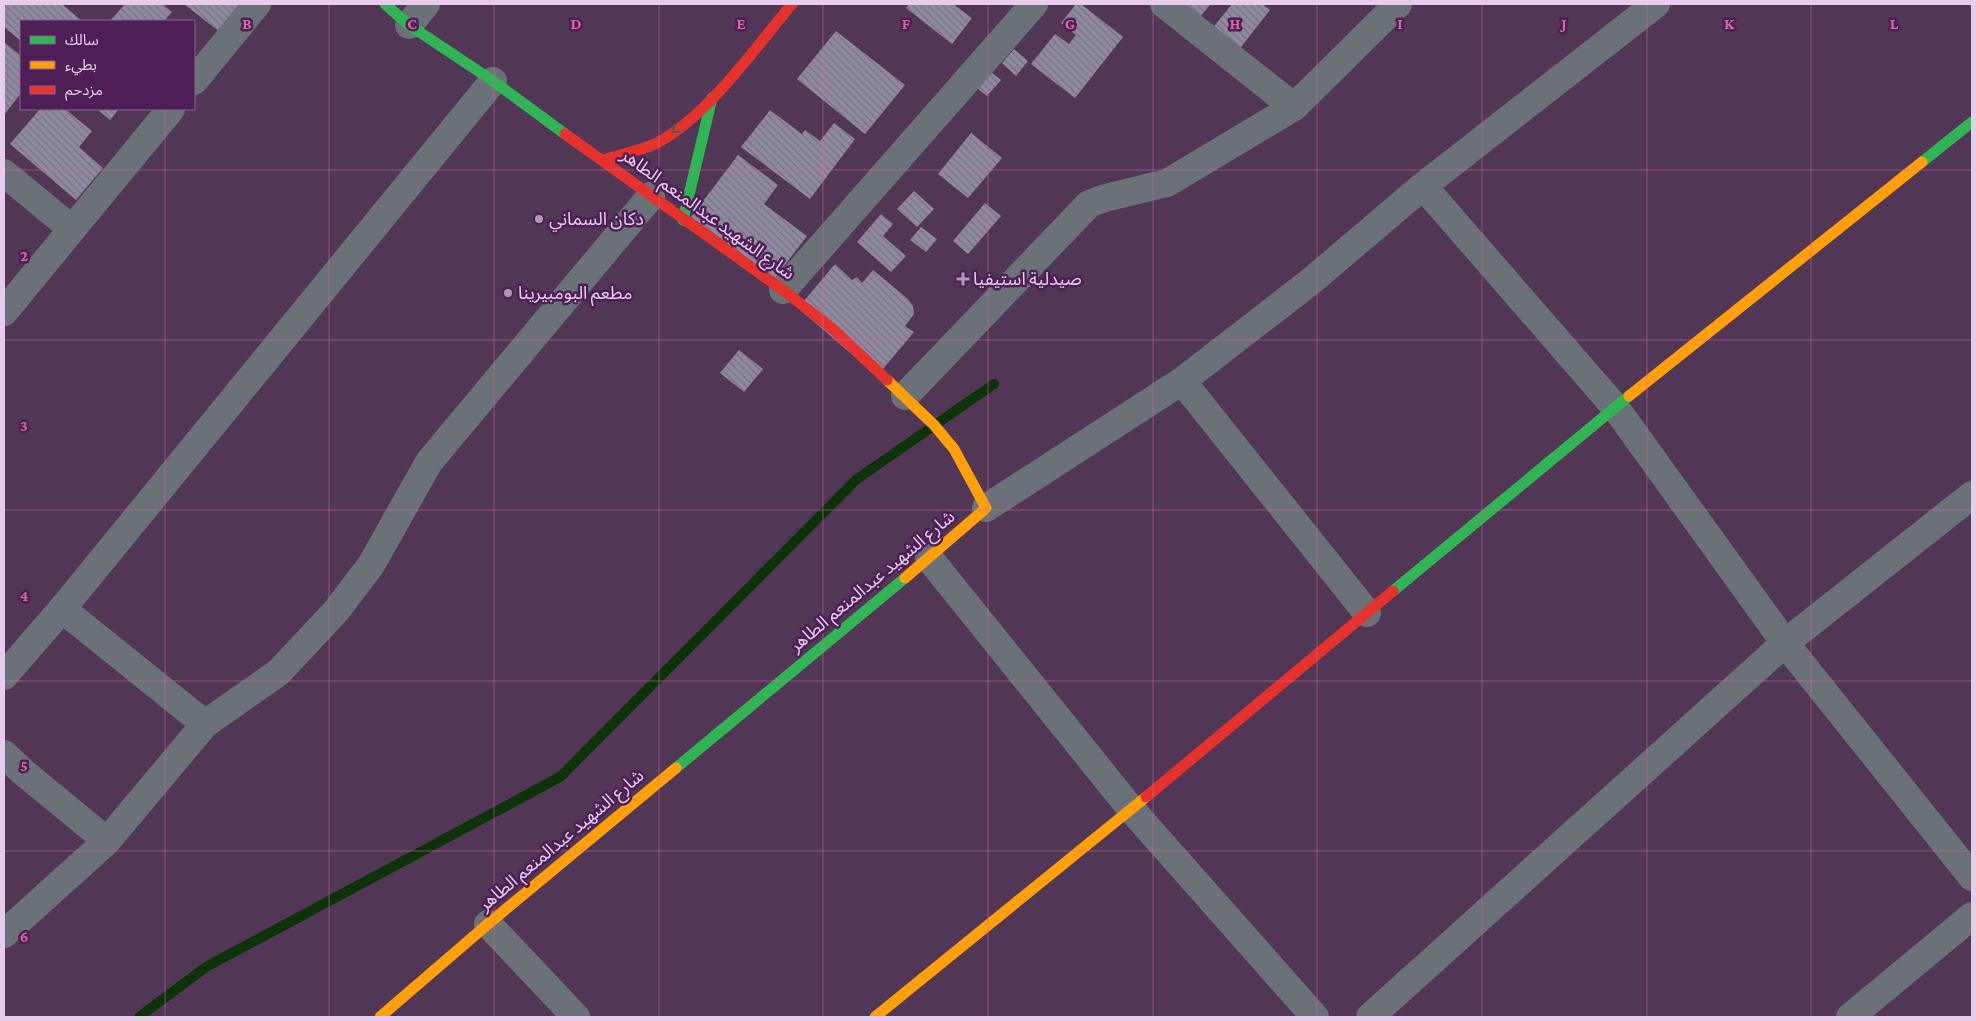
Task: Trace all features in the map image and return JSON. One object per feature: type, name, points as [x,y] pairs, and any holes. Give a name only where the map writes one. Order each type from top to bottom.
[{"type":"street","points":[[195,80],[257,4]]},
{"type":"street","name":"شارع الشهيد عبدالمنعم الطاهر","points":[[380,1017],[488,924],[929,558],[986,508],[954,449],[934,425],[834,330],[784,290],[683,220],[493,81],[409,25],[385,4]]},
{"type":"street","points":[[409,25],[426,4]]},
{"type":"street","points":[[602,160],[662,140],[712,98],[792,4]]},
{"type":"street","points":[[784,290],[1034,4]]},
{"type":"street","points":[[1164,4],[1294,107]]},
{"type":"street","points":[[905,396],[1089,204],[1105,198],[1167,183],[1294,107],[1398,4]]},
{"type":"street","points":[[986,508],[1182,381],[1310,282],[1423,186],[1656,4]]},
{"type":"street","points":[[4,676],[62,609],[493,81]]},
{"type":"street","points":[[683,220],[712,98]]},
{"type":"street","points":[[4,312],[170,110]]},
{"type":"street","points":[[876,1017],[1131,809],[1615,408],[1972,122]]},
{"type":"street","points":[[4,173],[72,229]]},
{"type":"street","points":[[1423,186],[1615,408],[1786,642],[1972,877]]},
{"type":"street","points":[[4,934],[107,841],[205,724],[279,672],[336,611],[372,565],[429,462],[651,196]]},
{"type":"street","points":[[1182,381],[1367,613]]},
{"type":"street","points":[[1370,1017],[1786,642],[1972,495]]},
{"type":"street","points":[[929,558],[1131,809],[1315,1017]]},
{"type":"street","points":[[62,609],[205,724]]},
{"type":"street","points":[[4,754],[107,841]]},
{"type":"street","points":[[1850,1017],[1972,916]]},
{"type":"street","points":[[488,924],[576,1017]]},
{"type":"building","points":[[4,4],[62,4],[81,20],[20,20],[20,40],[4,27]]},
{"type":"building","points":[[125,4],[162,4],[172,12],[165,20],[111,20]]},
{"type":"building","points":[[184,4],[243,4],[220,32]]},
{"type":"building","points":[[909,4],[953,4],[972,18],[952,44],[906,8]]},
{"type":"building","points":[[1076,4],[1081,4],[1123,37],[1075,98],[1031,64],[1055,34],[1069,44],[1076,35],[1061,23]]},
{"type":"building","points":[[1180,4],[1211,4],[1198,19]]},
{"type":"building","points":[[1232,4],[1262,4],[1270,10],[1234,56],[1207,35]]},
{"type":"building","points":[[836,31],[905,85],[865,134],[797,79]]},
{"type":"building","points":[[4,42],[20,55],[20,94],[4,115]]},
{"type":"building","points":[[1014,49],[1028,61],[1016,76],[1002,63]]},
{"type":"building","points":[[991,72],[1001,80],[987,96],[978,89]]},
{"type":"building","points":[[39,110],[66,110],[92,131],[79,147],[103,168],[76,200],[10,144]]},
{"type":"building","points":[[98,110],[118,110],[110,120]]},
{"type":"building","points":[[770,110],[802,134],[805,130],[820,141],[834,123],[855,139],[810,199],[741,147]]},
{"type":"building","points":[[971,133],[1002,158],[968,198],[938,174]]},
{"type":"building","points":[[738,155],[778,185],[764,204],[807,236],[775,278],[691,217]]},
{"type":"building","points":[[914,191],[934,209],[917,227],[897,209]]},
{"type":"building","points":[[985,203],[1001,216],[968,254],[953,241]]},
{"type":"building","points":[[881,214],[893,224],[883,236],[906,256],[891,272],[857,242]]},
{"type":"building","points":[[921,227],[937,239],[926,252],[910,240]]},
{"type":"building","points":[[835,264],[852,280],[857,277],[862,283],[873,270],[908,299],[913,306],[914,314],[905,326],[914,332],[877,376],[798,308]]},
{"type":"building","points":[[739,350],[763,369],[744,392],[720,373]]},
{"type":"waterway","points":[[139,1017],[206,967],[560,777],[857,479],[994,384]]},
{"type":"traffic: fast","points":[[385,4],[409,25],[493,81],[565,134]]},
{"type":"traffic: fast","points":[[683,220],[712,98]]},
{"type":"traffic: fast","points":[[1922,162],[1972,122]]},
{"type":"traffic: fast","points":[[1393,591],[1629,396]]},
{"type":"traffic: fast","points":[[676,768],[905,578]]},
{"type":"traffic: slow","points":[[1629,396],[1922,162]]},
{"type":"traffic: slow","points":[[887,380],[934,425],[954,449],[986,508],[905,578]]},
{"type":"traffic: slow","points":[[380,1017],[488,924],[676,768]]},
{"type":"traffic: slow","points":[[875,1017],[1146,797]]},
{"type":"traffic: jam","points":[[602,160],[637,151],[657,143],[676,131],[730,80],[792,4]]},
{"type":"traffic: jam","points":[[565,134],[783,290],[834,330],[887,380]]},
{"type":"traffic: jam","points":[[1146,797],[1393,591]]},
{"type":"place","name":"دكان السماني","points":[[539,219]]},
{"type":"place","name":"صيدلية استيفيا","points":[[963,279]]},
{"type":"place","name":"مطعم البومبيرينا","points":[[508,293]]}]
